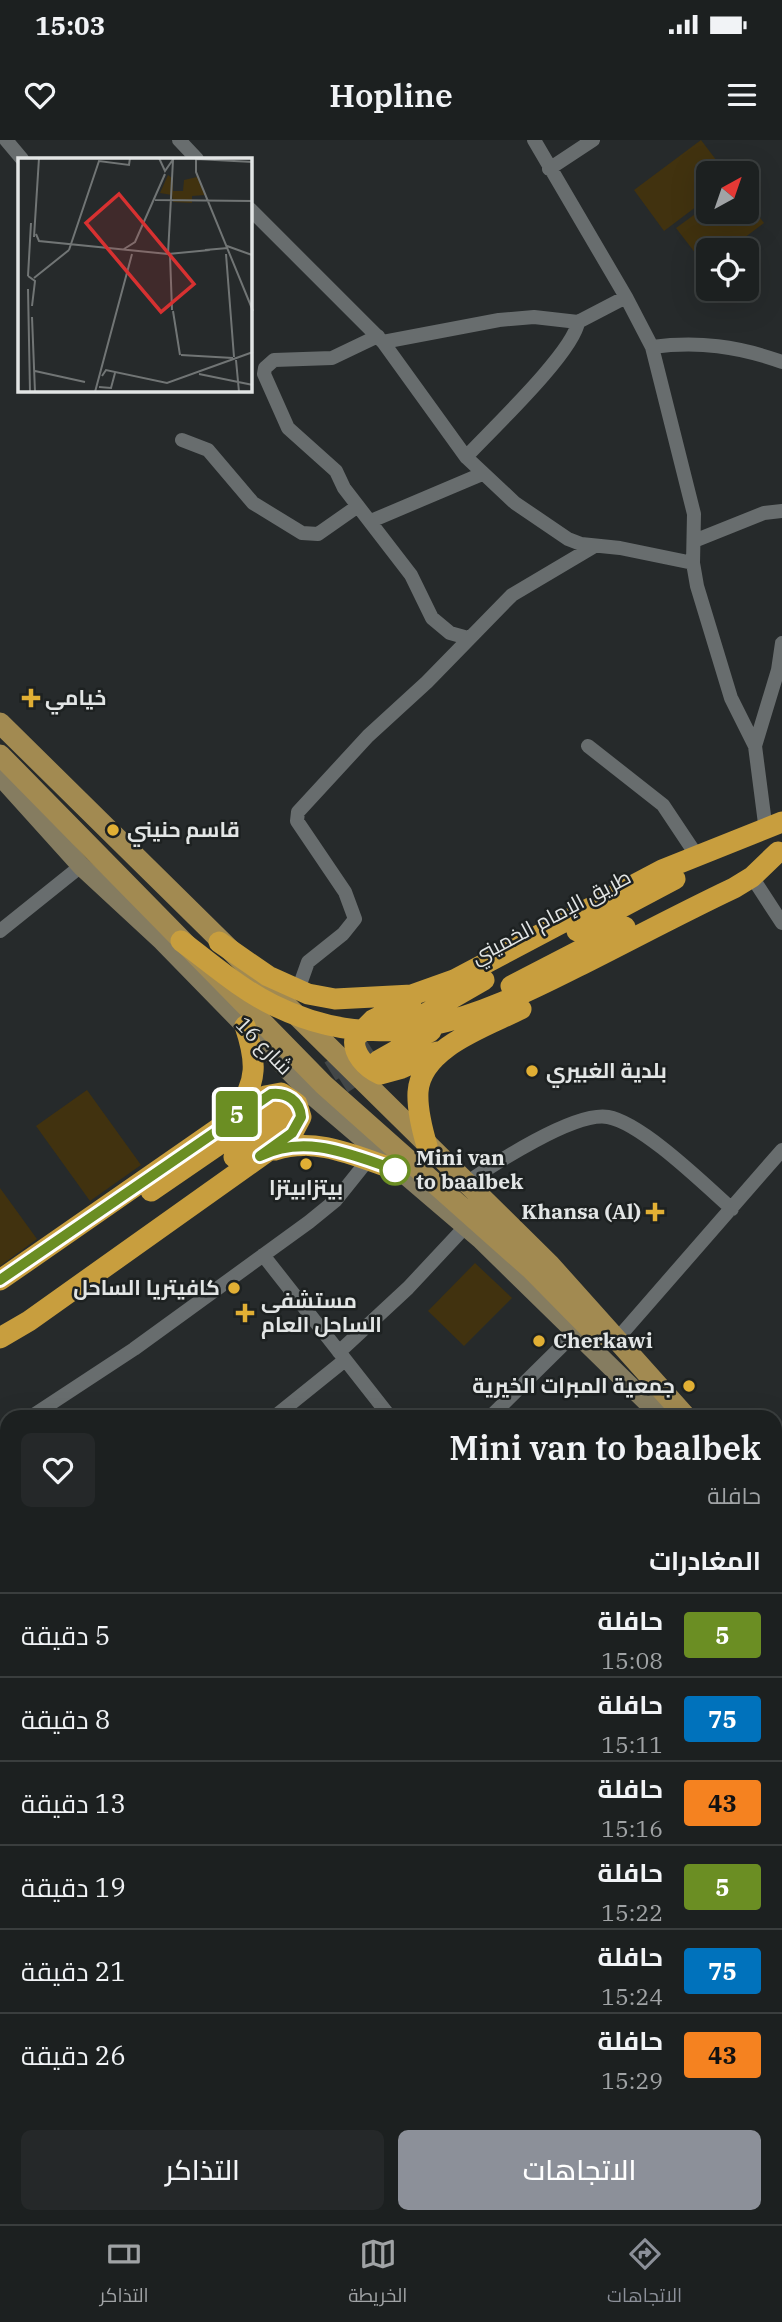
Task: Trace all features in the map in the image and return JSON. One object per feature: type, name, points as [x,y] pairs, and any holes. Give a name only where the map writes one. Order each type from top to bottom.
[{"type":"highway","points":[[768,829],[696,856],[636,883],[373,1020],[356,1035],[355,1051],[366,1065],[380,1074],[402,1068],[679,928],[776,853]]},
{"type":"highway","name":"طريق الإمام الخميني","points":[[768,829],[471,987],[374,1053],[776,853]]},
{"type":"highway","points":[[181,941],[244,989],[276,1007],[327,1026],[358,1031],[411,1030],[447,1023],[517,997],[734,887]]},
{"type":"highway","points":[[219,942],[268,976],[298,990],[335,999],[412,995],[454,980]]},
{"type":"highway","points":[[226,1121],[242,1103],[254,1079],[255,1062],[245,1026]]},
{"type":"highway","points":[[427,1146],[419,1111],[418,1087],[432,1061],[454,1043]]},
{"type":"highway","points":[[0,1280],[226,1121],[271,1094],[281,1093],[294,1100],[301,1112],[298,1126],[29,1321],[0,1338]]},
{"type":"highway","points":[[0,1295],[285,1109],[0,1327]]},
{"type":"highway","points":[[260,1156],[288,1146],[306,1144],[372,1155],[400,1171]]},
{"type":"main road","name":"شارع 16","points":[[0,723],[219,942],[465,1184],[497,1212],[618,1338],[680,1410]]},
{"type":"main road","name":"شارع 16","points":[[0,755],[324,1085],[551,1289],[597,1336],[660,1410]]},
{"type":"main road","points":[[472,1233],[471,1214],[480,1208],[497,1212]]},
{"type":"street","points":[[6,140],[21,158]]},
{"type":"street","points":[[178,140],[196,158]]},
{"type":"street","points":[[534,140],[626,297],[652,347],[693,507],[697,586],[731,698],[755,746],[768,829]]},
{"type":"street","points":[[549,169],[593,140]]},
{"type":"street","points":[[252,211],[381,339],[466,457],[482,474],[548,527],[568,539],[593,547],[620,548],[694,563]]},
{"type":"street","points":[[468,638],[450,634],[432,618],[411,575],[358,506],[336,471],[288,428],[264,374],[265,368],[274,360],[332,358],[381,339],[499,320],[534,317],[578,323],[626,297]]},
{"type":"street","points":[[466,457],[548,368],[571,339],[578,323]]},
{"type":"street","points":[[652,347],[722,345],[782,362]]},
{"type":"street","points":[[182,440],[208,450],[253,503],[302,533],[318,534],[358,506]]},
{"type":"street","points":[[371,521],[447,486],[482,474]]},
{"type":"street","points":[[694,541],[764,513],[782,511]]},
{"type":"street","points":[[298,990],[308,962],[343,934],[355,919],[345,892],[297,821],[298,812],[333,772],[522,587],[593,547]]},
{"type":"street","points":[[755,746],[778,670],[782,643]]},
{"type":"street","points":[[588,746],[663,805],[696,856]]},
{"type":"street","name":"شارع 16","points":[[0,776],[81,866],[162,942],[372,1155]]},
{"type":"street","points":[[0,932],[81,866]]},
{"type":"street","points":[[734,887],[782,923]]},
{"type":"street","points":[[465,1184],[505,1157],[584,1118],[609,1116],[634,1128],[732,1209]]},
{"type":"street","points":[[618,1338],[782,1150]]},
{"type":"street","points":[[41,1410],[134,1349],[337,1200],[372,1155]]},
{"type":"street","name":"شارع 16","points":[[400,1171],[472,1233],[659,1410]]},
{"type":"street","points":[[282,1410],[342,1356],[408,1288],[472,1233]]},
{"type":"street","points":[[263,1255],[385,1410]]},
{"type":"street","points":[[497,1410],[577,1331]]},
{"type":"shaded area","points":[[701,140],[717,161],[696,161],[696,207],[664,231],[634,190]]},
{"type":"shaded area","points":[[696,213],[696,224],[760,224],[760,218],[764,223],[744,238],[696,238],[696,254],[676,228]]},
{"type":"shaded area","points":[[87,1090],[141,1165],[90,1201],[36,1126]]},
{"type":"shaded area","points":[[0,1188],[37,1239],[0,1266]]},
{"type":"shaded area","points":[[475,1263],[512,1298],[464,1346],[428,1311]]},
{"type":"tunnel","points":[[304,1088],[370,1046]]},
{"type":"tunnel","points":[[316,1100],[371,1065]]},
{"type":"bus line","name":"5","points":[[0,1280],[226,1121],[271,1094],[281,1093],[290,1097],[297,1104],[301,1117],[292,1133],[260,1156],[288,1146],[306,1144],[369,1159],[400,1171]]},
{"type":"place","name":"خيامي","points":[[31,698]]},
{"type":"place","name":"قاسم حنيني","points":[[113,830]]},
{"type":"place","name":"بلدية الغبيري","points":[[532,1071]]},
{"type":"place","name":"بيتزابيتزا","points":[[306,1164]]},
{"type":"place","name":"Mini van to baalbek","points":[[395,1170]]},
{"type":"place","name":"Khansa (Al)","points":[[655,1212]]},
{"type":"place","name":"كافيتريا الساحل","points":[[234,1288]]},
{"type":"place","name":"مستشفى الساحل العام","points":[[245,1313]]},
{"type":"place","name":"Cherkawi","points":[[539,1341]]},
{"type":"place","name":"جمعية المبرات الخيرية","points":[[689,1386]]}]
